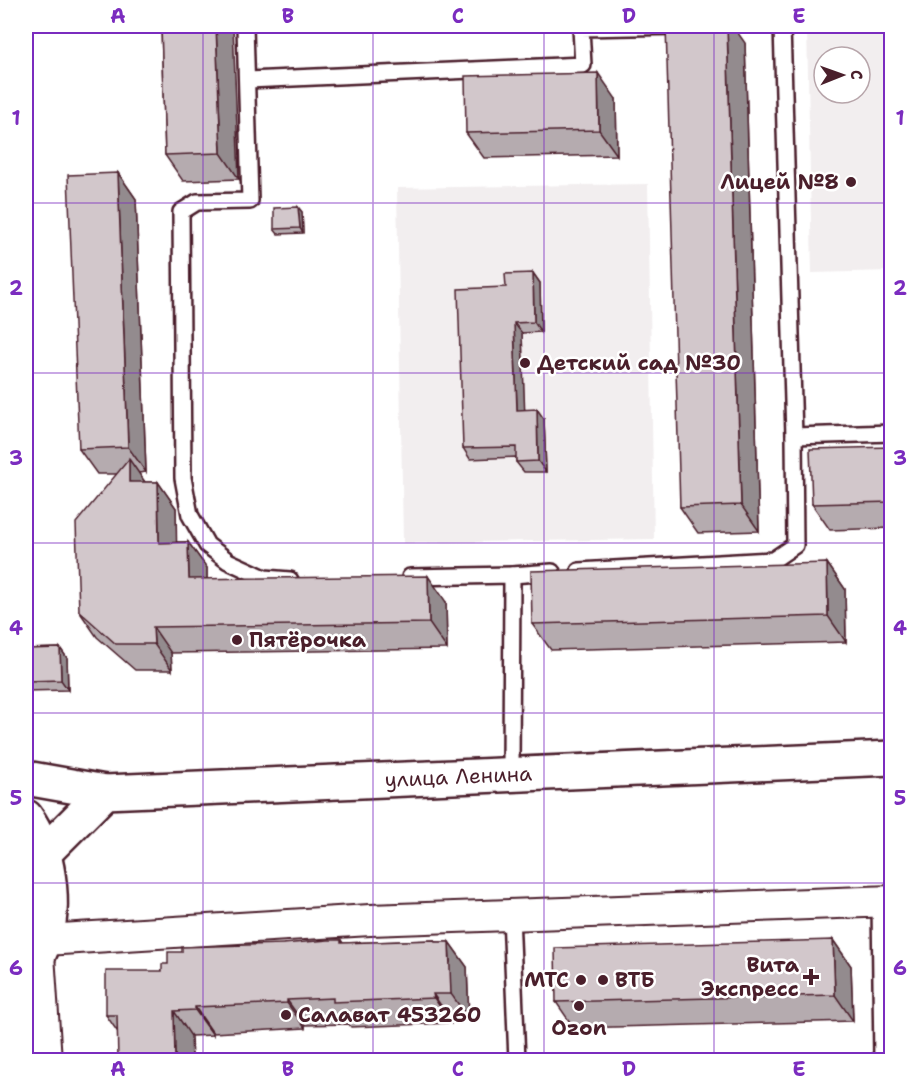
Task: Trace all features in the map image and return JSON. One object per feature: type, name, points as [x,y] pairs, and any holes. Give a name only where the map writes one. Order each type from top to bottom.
[{"type":"street","name":"улица Ленина","points":[[26,778],[105,792],[891,758]]},
{"type":"street","points":[[43,854],[105,792]]},
{"type":"street","points":[[26,817],[43,854],[49,879],[50,906],[37,958],[46,1060]]},
{"type":"street","points":[[37,958],[370,920],[886,902]]},
{"type":"lane","points":[[245,26],[250,201],[197,202],[181,212],[183,478],[190,515],[207,545],[228,561],[265,578],[305,580]]},
{"type":"lane","points":[[248,80],[583,65],[581,28],[696,26]]},
{"type":"lane","points":[[397,578],[512,575],[773,560],[795,545],[782,26]]},
{"type":"lane","points":[[794,436],[891,433]]},
{"type":"lane","points":[[512,575],[512,773]]},
{"type":"lane","points":[[882,1060],[886,902]]},
{"type":"lane","points":[[511,915],[517,1060]]},
{"type":"shaded area","name":"Лицей №8","points":[[807,26],[891,26],[891,271],[812,273]]},
{"type":"shaded area","name":"Детский сад №30","points":[[648,184],[654,539],[403,543],[397,188]]},
{"type":"building","points":[[161,26],[216,26],[221,153],[165,155]]},
{"type":"building","points":[[666,26],[727,26],[741,505],[680,507]]},
{"type":"building","points":[[598,73],[599,130],[466,133],[465,76]]},
{"type":"building","points":[[118,173],[128,447],[79,449],[68,175]]},
{"type":"building","points":[[298,207],[300,228],[274,229],[274,208]]},
{"type":"building","points":[[533,273],[534,322],[514,323],[517,410],[537,409],[538,461],[516,462],[516,447],[463,448],[458,289],[506,287],[505,274]]},
{"type":"building","points":[[891,447],[891,502],[812,504],[810,449]]},
{"type":"building","points":[[129,459],[129,482],[158,482],[159,543],[188,542],[189,579],[428,576],[429,623],[153,627],[154,644],[116,644],[79,611],[76,523]]},
{"type":"building","points":[[827,563],[828,616],[532,624],[531,571]]},
{"type":"building","points":[[60,648],[61,680],[26,681],[26,649]]},
{"type":"building","points":[[341,940],[341,943],[435,940],[435,942],[449,942],[451,994],[433,994],[434,998],[333,1002],[333,998],[287,1000],[287,1003],[195,1007],[195,1010],[174,1011],[175,1060],[118,1060],[117,1015],[106,1015],[106,971],[162,971],[162,964],[168,964],[168,952],[182,952],[182,947],[283,944]]},
{"type":"building","points":[[833,940],[835,995],[556,1002],[555,948]]},
{"type":"place","name":"Лицей №8","points":[[851,182]]},
{"type":"place","name":"Детский сад №30","points":[[525,363]]},
{"type":"place","name":"Пятёрочка","points":[[237,640]]},
{"type":"place","name":"Вита Экспресс","points":[[811,977]]},
{"type":"place","name":"МТС","points":[[581,980]]},
{"type":"place","name":"ВТБ","points":[[603,980]]},
{"type":"place","name":"Ozon","points":[[579,1006]]},
{"type":"place","name":"Салават 453260","points":[[286,1015]]}]
